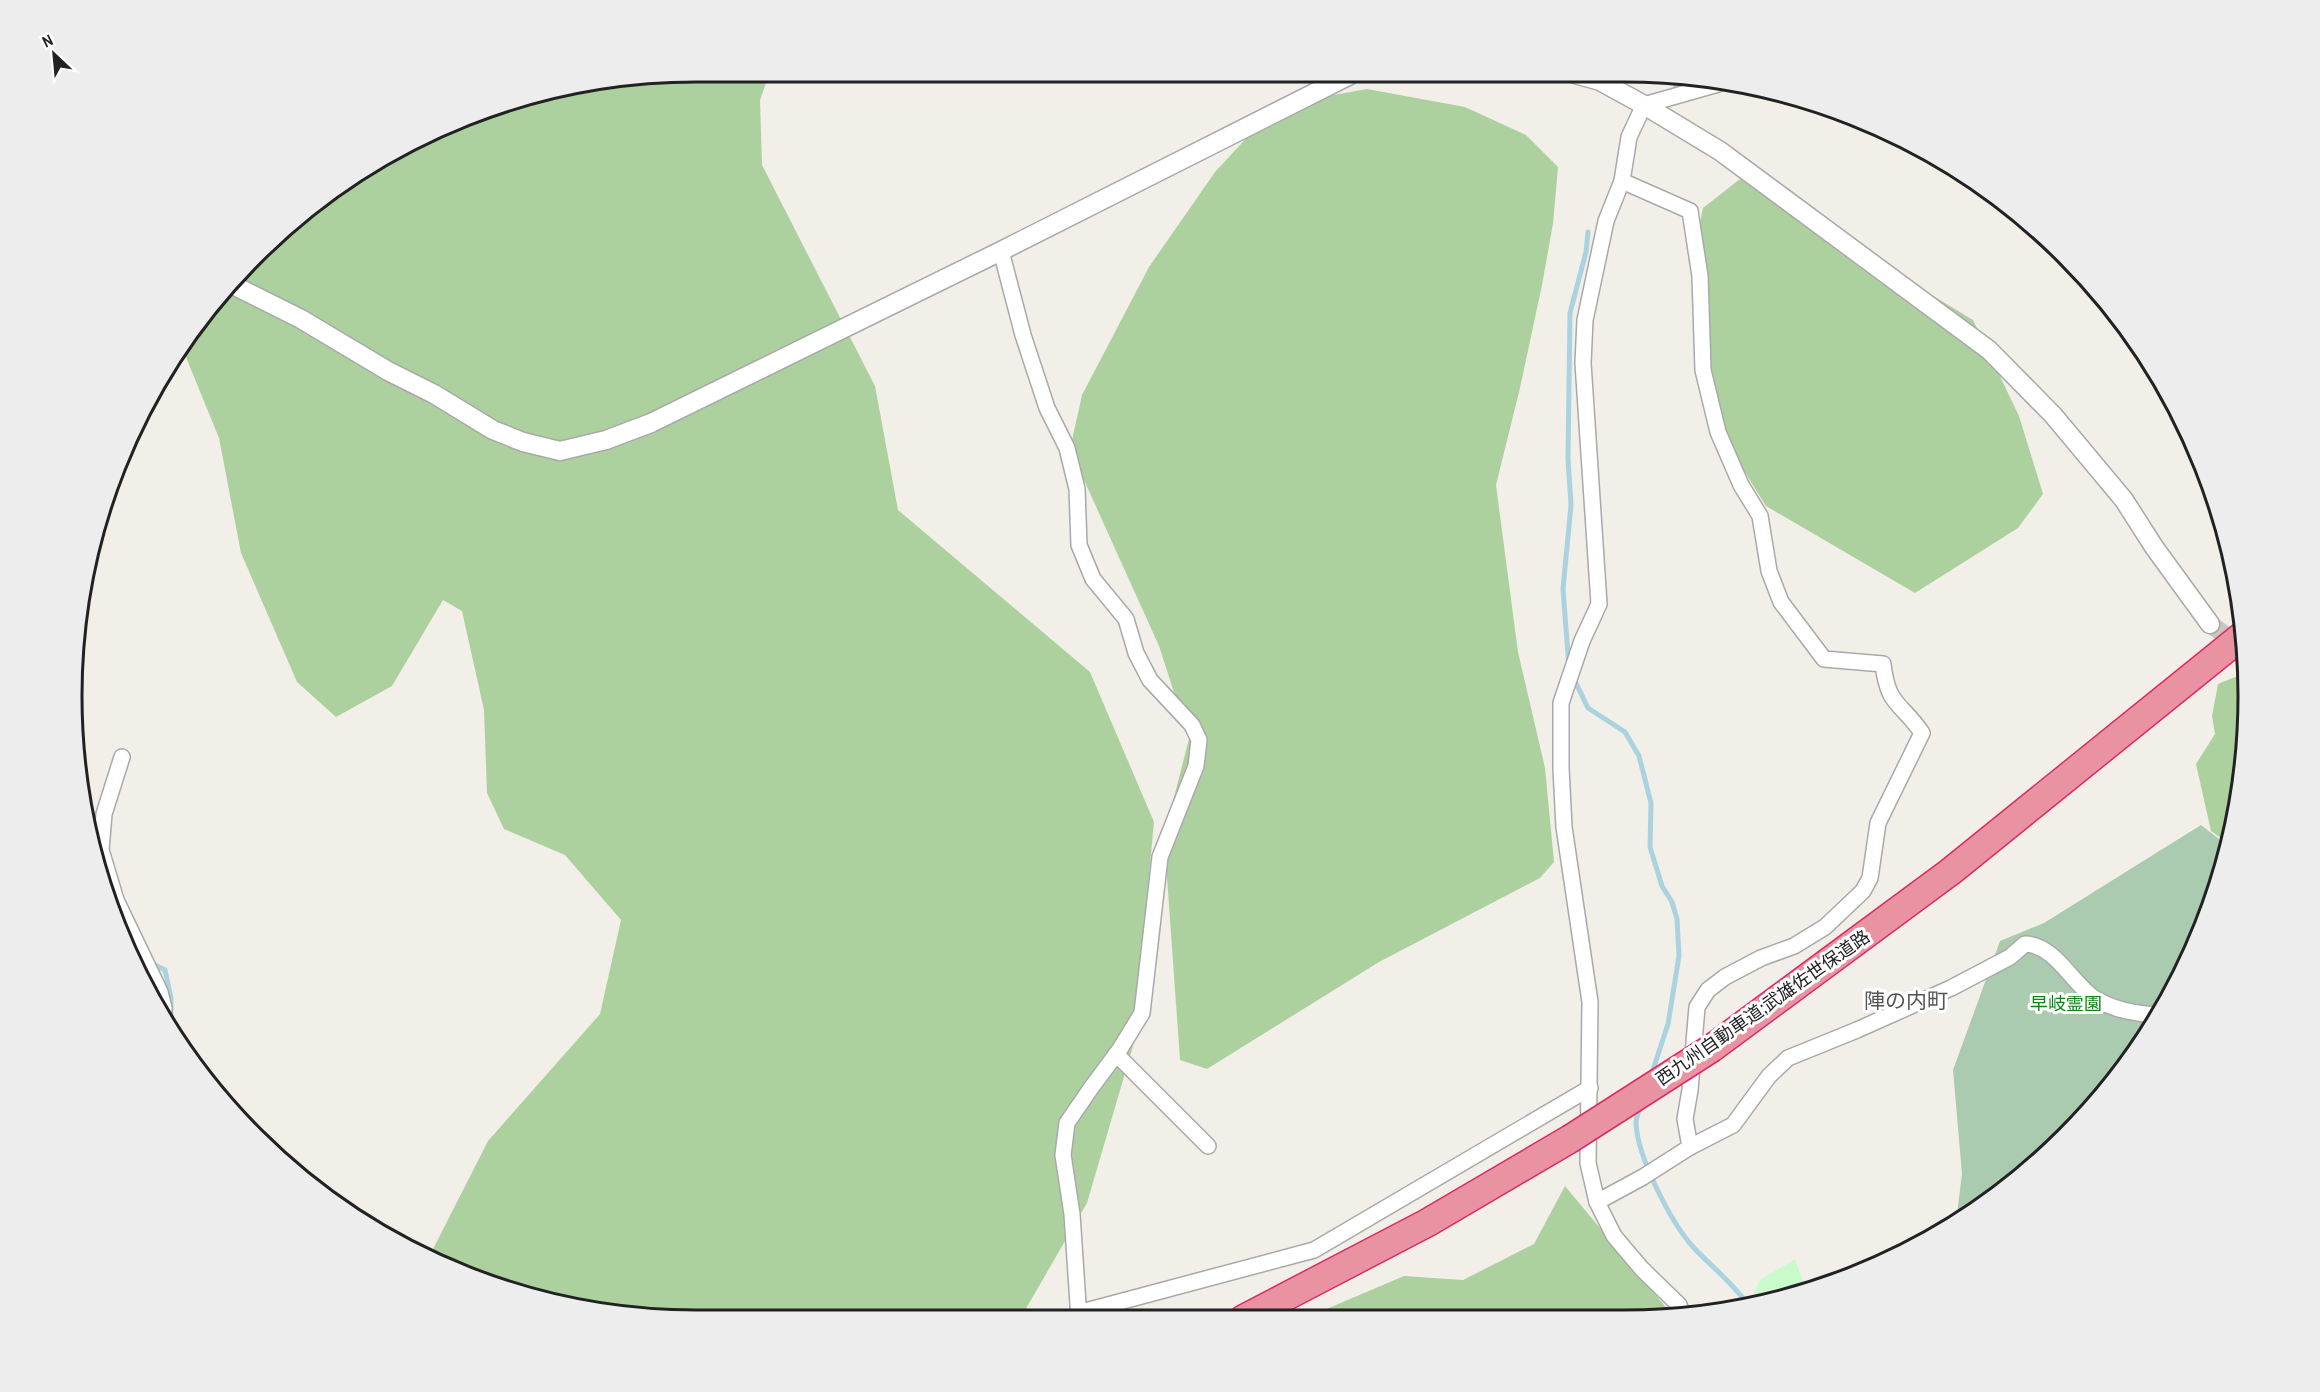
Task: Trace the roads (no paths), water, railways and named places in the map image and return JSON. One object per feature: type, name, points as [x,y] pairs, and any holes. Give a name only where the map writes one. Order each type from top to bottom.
[{"type":"highway","name":"西九州自動車道;武雄佐世保道路","points":[[1260,1310],[1427,1223],[1570,1138],[1712,1048],[1950,872],[2235,642]]},
{"type":"street","points":[[238,288],[301,319],[388,371],[434,394],[492,430],[523,442],[560,451],[606,440],[651,423],[1001,251],[1336,82]]},
{"type":"street","points":[[1602,82],[1720,151],[1989,350],[2053,415],[2124,500],[2154,547],[2210,624]]},
{"type":"street","points":[[1680,1306],[1642,1269],[1614,1236],[1597,1202],[1588,1163],[1590,1002],[1564,827],[1560,703],[1582,641],[1599,604],[1583,363],[1585,320],[1606,221],[1622,181],[1629,137],[1644,105],[1704,88]]},
{"type":"street","points":[[1622,181],[1690,211],[1700,276],[1703,370],[1710,406],[1718,432],[1741,485],[1760,516],[1768,570],[1781,602],[1824,659],[1883,664],[1886,686],[1894,703],[1922,733],[1878,823],[1870,878],[1863,891],[1825,927],[1794,946],[1761,958],[1725,977],[1708,990],[1697,1007],[1690,1090],[1685,1119],[1690,1147]]},
{"type":"street","points":[[1001,251],[1023,335],[1047,408],[1067,448],[1077,489],[1079,545],[1093,579],[1126,619],[1136,653],[1150,680],[1192,725],[1199,740],[1196,766],[1160,857],[1142,1013],[1067,1123],[1063,1155],[1072,1214],[1078,1310]]},
{"type":"street","points":[[101,845],[104,814],[122,758]]},
{"type":"street","points":[[123,914],[161,995]]},
{"type":"street","points":[[1597,1202],[1643,1177],[1690,1147],[1733,1125],[1770,1076],[1788,1058],[1951,988],[2010,957],[2025,944],[2037,945],[2054,958],[2095,998],[2121,1009],[2148,1014]]},
{"type":"street","points":[[1116,1054],[1208,1146]]},
{"type":"street","points":[[1099,1310],[1314,1250],[1590,1088]]},
{"type":"waterway","points":[[1672,94],[1677,85]]},
{"type":"waterway","points":[[1569,668],[1563,589],[1571,505],[1568,459],[1570,313],[1586,252],[1588,232]]},
{"type":"waterway","points":[[1573,677],[1588,708],[1625,732],[1639,756],[1651,803],[1650,847],[1662,886],[1672,902],[1677,919],[1679,956],[1668,1024],[1651,1076]]},
{"type":"waterway","points":[[151,963],[165,970],[171,998],[171,1013]]},
{"type":"waterway","points":[[1641,1105],[1636,1121],[1638,1137],[1642,1153],[1666,1206],[1675,1223],[1694,1248],[1743,1298]]},
{"type":"tunnel","points":[[2210,624],[2235,642]]},
{"type":"district","name":"陣の内町","points":[[1906,1001]]},
{"type":"park label","name":"早岐霊園","points":[[2066,1004]]}]
